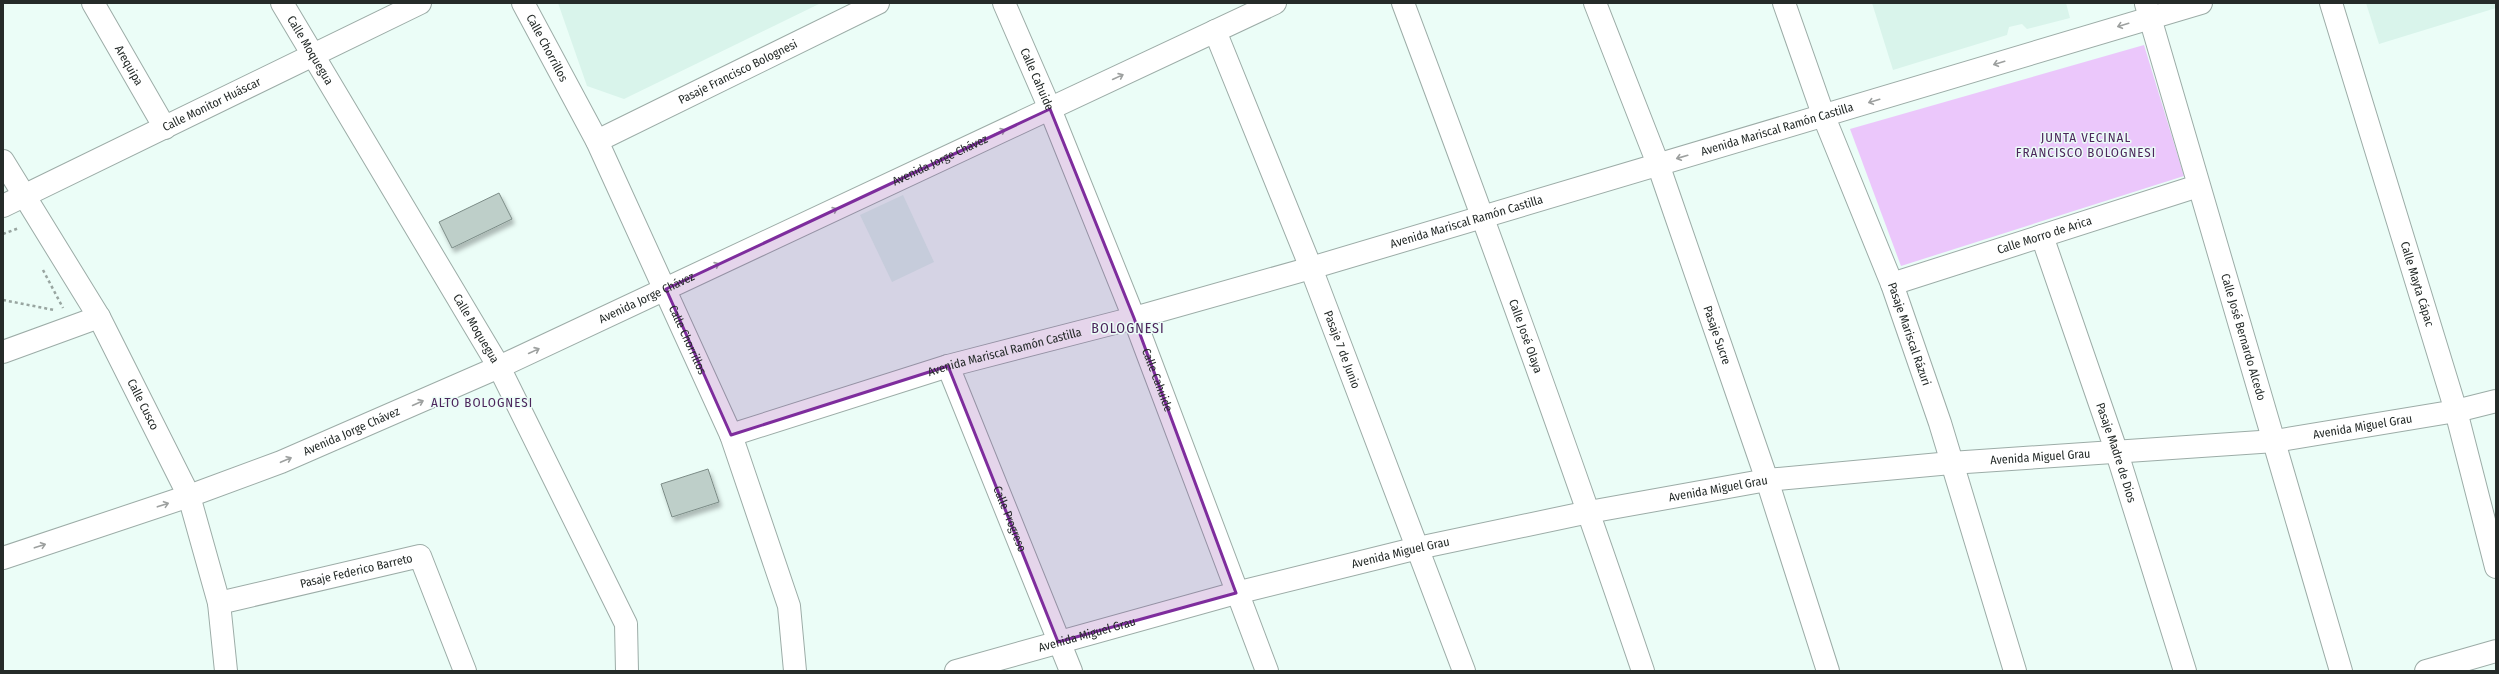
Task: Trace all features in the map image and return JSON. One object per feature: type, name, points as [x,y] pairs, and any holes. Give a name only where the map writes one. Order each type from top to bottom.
[{"type":"street","name":"Arequipa","points":[[93,3],[166,128]]},
{"type":"street","name":"Calle Moquegua","points":[[282,3],[499,367],[626,624],[627,671]]},
{"type":"street","name":"Calle Monitor Huáscar","points":[[3,206],[25,197],[420,3]]},
{"type":"street","name":"Calle Chorrillos","points":[[523,3],[597,141],[666,289],[731,435],[788,606],[795,671]]},
{"type":"street","name":"Pasaje Francisco Bolognesi","points":[[597,141],[878,3]]},
{"type":"street","name":"Calle Cahuide","points":[[1004,3],[1050,109],[1134,318],[1236,593],[1267,671]]},
{"type":"street","name":"Avenida Jorge Chávez","points":[[3,558],[189,496],[281,462],[499,367],[1275,3]]},
{"type":"street","name":"Calle José Olaya","points":[[1402,3],[1483,215],[1589,512],[1643,671]]},
{"type":"street","name":"Pasaje Sucre","points":[[1595,3],[1658,164],[1767,480],[1828,671]]},
{"type":"street","name":"Pasaje Mariscal Rázuri","points":[[1784,3],[1824,117],[1892,284],[1940,422],[1951,463],[2015,671]]},
{"type":"street","name":"Avenida Mariscal Ramón Castilla","points":[[731,435],[948,366],[1134,318],[1311,268],[1483,215],[1824,117],[2148,10],[2201,3]]},
{"type":"street","name":"Calle Mayta Cápac","points":[[2331,3],[2456,411],[2496,567]]},
{"type":"street","name":"Calle José Bernardo Alcedo","points":[[2148,10],[2198,186],[2275,441],[2341,671]]},
{"type":"street","name":"Pasaje 7 de Junio","points":[[1215,31],[1311,268],[1464,671]]},
{"type":"street","name":"Calle Cusco","points":[[3,161],[99,317],[189,496],[219,603],[226,671]]},
{"type":"street","name":"Calle Morro de Arica","points":[[1892,284],[2198,186]]},
{"type":"street","name":"Pasaje Madre de Dios","points":[[2042,236],[2117,453],[2185,671]]},
{"type":"street","points":[[3,352],[99,317]]},
{"type":"street","name":"Calle Progreso","points":[[948,366],[1058,642],[1071,671]]},
{"type":"street","name":"Avenida Miguel Grau","points":[[963,670],[1236,593],[1418,548],[1589,512],[1767,480],[1951,463],[2117,453],[2275,441],[2456,411],[2496,401]]},
{"type":"street","name":"Pasaje Federico Barreto","points":[[219,603],[420,556],[465,671]]},
{"type":"street","points":[[2426,671],[2496,651]]},
{"type":"path","points":[[3,234],[20,228],[24,235]]},
{"type":"path","points":[[3,300],[65,312],[39,263]]},
{"type":"highlighted area","points":[[1050,109],[1134,318],[1236,593],[1058,642],[948,366],[731,435],[666,289]]},
{"type":"shaded area","points":[[558,3],[821,3],[624,99],[587,86]]},
{"type":"shaded area","points":[[1872,3],[2066,3],[2070,18],[2027,29],[2022,24],[2009,27],[2007,35],[1893,70]]},
{"type":"shaded area","points":[[2366,3],[2496,3],[2496,8],[2379,44]]},
{"type":"shaded area","points":[[2144,45],[2184,176],[1901,266],[1850,129]]},
{"type":"shaded area","points":[[903,195],[934,262],[892,282],[860,215]]},
{"type":"building","points":[[499,193],[512,219],[452,248],[439,222]]},
{"type":"building","points":[[708,469],[719,502],[672,517],[661,484]]},
{"type":"district","name":"JUNTA VECINAL FRANCISCO BOLOGNESI","points":[[2086,144]]},
{"type":"district","name":"BOLOGNESI","points":[[1128,328]]},
{"type":"district","name":"ALTO BOLOGNESI","points":[[482,402]]}]
